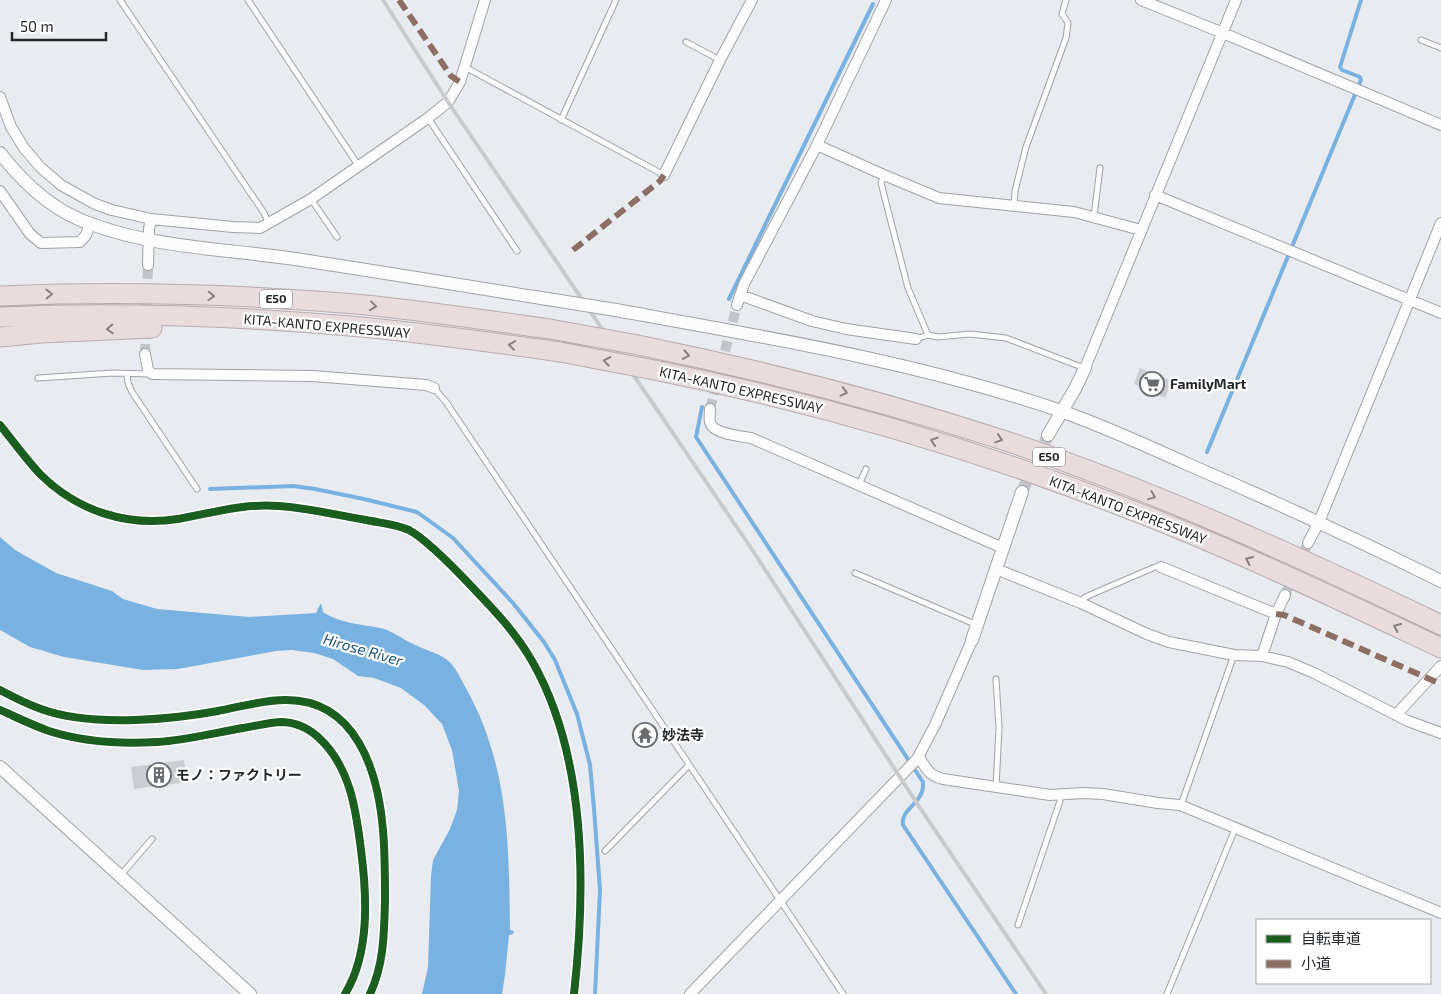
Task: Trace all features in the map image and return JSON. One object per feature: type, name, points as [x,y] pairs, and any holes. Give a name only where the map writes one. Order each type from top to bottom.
[{"type":"highway","name":"KITA-KANTO EXPRESSWAY","points":[[0,296],[130,293],[260,297],[356,304],[462,316],[550,329],[715,361],[861,397],[1003,440],[1230,527],[1318,566],[1441,625]]},
{"type":"highway","name":"KITA-KANTO EXPRESSWAY","points":[[0,317],[128,314],[256,319],[351,326],[560,352],[720,384],[908,433],[1126,508],[1221,547],[1441,648]]},
{"type":"highway","points":[[0,337],[130,328],[351,326]]},
{"type":"street","points":[[0,97],[11,127],[24,148],[40,167],[61,185],[95,204],[151,219],[260,228],[311,199],[444,106],[454,94],[485,0]]},
{"type":"street","points":[[664,175],[720,60],[752,0]]},
{"type":"street","points":[[1141,0],[1441,125]]},
{"type":"street","points":[[1048,435],[1085,368],[1236,0]]},
{"type":"street","points":[[883,1],[817,145],[744,284],[738,300],[825,324],[875,334],[916,339]]},
{"type":"street","points":[[817,145],[939,198],[1044,208],[1094,216],[1141,230]]},
{"type":"street","points":[[0,153],[16,173],[42,198],[90,224],[128,235],[616,310],[770,338],[964,381],[1062,412],[1144,445],[1319,522],[1441,581]]},
{"type":"street","points":[[0,191],[30,234],[41,243],[80,242],[86,235],[90,224]]},
{"type":"street","points":[[1155,195],[1441,313]]},
{"type":"street","points":[[148,265],[151,219]]},
{"type":"street","points":[[1308,543],[1319,522],[1441,223]]},
{"type":"street","points":[[145,354],[148,370],[152,374],[313,376],[426,385],[434,388]]},
{"type":"street","points":[[710,409],[710,422],[713,428],[720,432],[751,438],[1003,548]]},
{"type":"street","points":[[690,994],[782,901],[918,757],[935,725],[972,640],[1022,492]]},
{"type":"street","points":[[1161,567],[1276,614]]},
{"type":"street","points":[[996,569],[1081,603],[1148,634],[1170,642],[1234,655],[1262,656],[1288,662],[1396,715],[1441,733]]},
{"type":"street","points":[[1262,656],[1276,614],[1286,595]]},
{"type":"street","points":[[1396,715],[1441,666]]},
{"type":"street","points":[[918,757],[929,774],[934,777],[996,788],[1060,795],[1103,794],[1158,804],[1180,805],[1441,913]]},
{"type":"street","points":[[0,767],[250,994]]},
{"type":"lane","points":[[120,0],[264,213],[269,224]]},
{"type":"lane","points":[[248,0],[358,165]]},
{"type":"lane","points":[[561,120],[616,0]]},
{"type":"lane","points":[[1014,206],[1015,191],[1026,147],[1066,38],[1068,23],[1062,14],[1066,0]]},
{"type":"lane","points":[[1421,40],[1441,48]]},
{"type":"lane","points":[[686,42],[720,60]]},
{"type":"lane","points":[[464,67],[664,175]]},
{"type":"lane","points":[[428,118],[517,250]]},
{"type":"lane","points":[[1094,216],[1100,168]]},
{"type":"lane","points":[[884,175],[881,183],[882,188],[908,288],[928,335]]},
{"type":"lane","points":[[311,199],[337,237]]},
{"type":"lane","points":[[916,339],[928,335],[938,337],[970,334],[1006,338],[1085,368]]},
{"type":"lane","points":[[38,378],[112,373],[152,374]]},
{"type":"lane","points":[[127,374],[132,392],[197,489]]},
{"type":"lane","points":[[434,388],[451,410],[843,994]]},
{"type":"lane","points":[[860,485],[866,469]]},
{"type":"lane","points":[[1081,603],[1084,598],[1090,595],[1155,567],[1161,567]]},
{"type":"lane","points":[[855,573],[977,625]]},
{"type":"lane","points":[[1180,805],[1234,655]]},
{"type":"lane","points":[[996,679],[999,727],[996,788]]},
{"type":"lane","points":[[606,851],[689,765]]},
{"type":"lane","points":[[1018,925],[1060,801],[1060,795]]},
{"type":"lane","points":[[1167,994],[1235,829]]},
{"type":"lane","points":[[119,876],[152,839]]},
{"type":"water","name":"Hirose River","points":[[0,537],[15,550],[56,573],[112,591],[123,599],[157,609],[249,617],[316,613],[321,603],[323,612],[330,616],[344,621],[388,630],[415,645],[438,654],[450,662],[467,690],[481,719],[499,777],[504,807],[509,867],[510,930],[514,931],[513,934],[509,935],[502,994],[422,994],[428,967],[433,860],[450,829],[457,810],[459,791],[452,750],[442,724],[424,705],[401,688],[374,678],[358,676],[333,659],[314,653],[292,650],[276,651],[178,669],[143,670],[64,657],[30,647],[0,630]]},
{"type":"building","points":[[1140,368],[1172,381],[1165,398],[1134,384]]},
{"type":"building","name":"妙法寺","points":[[648,722],[658,735],[641,748],[631,734]]},
{"type":"building","name":"モノ：ファクトリー","points":[[184,760],[187,782],[134,789],[131,767]]},
{"type":"waterway","points":[[1207,452],[1361,80],[1360,77],[1342,70],[1340,67],[1361,0]]},
{"type":"waterway","points":[[729,299],[873,4]]},
{"type":"waterway","points":[[702,407],[696,437],[923,782],[920,796],[905,814],[903,825],[1016,994]]},
{"type":"waterway","points":[[210,489],[293,486],[364,499],[417,512],[453,538],[513,603],[544,642],[555,660],[577,714],[590,765],[600,890],[595,994]]},
{"type":"tunnel","points":[[145,354],[148,265]]},
{"type":"tunnel","points":[[710,409],[737,305]]},
{"type":"tunnel","points":[[1022,492],[1048,435]]},
{"type":"tunnel","points":[[1285,595],[1308,543]]},
{"type":"railway","points":[[383,0],[448,102],[751,548],[920,808],[1046,994]]},
{"type":"marked path","points":[[399,0],[451,76],[460,82]]},
{"type":"marked path","points":[[573,250],[660,181],[664,175]]},
{"type":"marked path","points":[[1276,614],[1284,615],[1441,684]]},
{"type":"cycle path","points":[[0,425],[40,474],[54,487],[86,507],[104,513],[140,521],[159,521],[254,506],[266,505],[301,508],[404,528],[425,541],[452,566],[497,614],[526,651],[550,698],[563,738],[573,780],[578,823],[580,867],[578,953],[574,994]]},
{"type":"cycle path","points":[[0,690],[52,713],[76,718],[135,720],[177,717],[259,702],[285,700],[309,703],[330,712],[346,725],[359,742],[369,763],[376,785],[383,830],[385,857],[384,925],[381,960],[370,994]]},
{"type":"cycle path","points":[[0,710],[30,724],[62,735],[102,741],[130,743],[168,741],[280,722],[300,726],[318,737],[338,761],[350,789],[357,819],[365,886],[363,943],[359,961],[345,994]]},
{"type":"place","name":"FamilyMart","points":[[1152,384]]},
{"type":"place","name":"妙法寺","points":[[645,735]]},
{"type":"place","name":"モノ：ファクトリー","points":[[159,775]]}]
